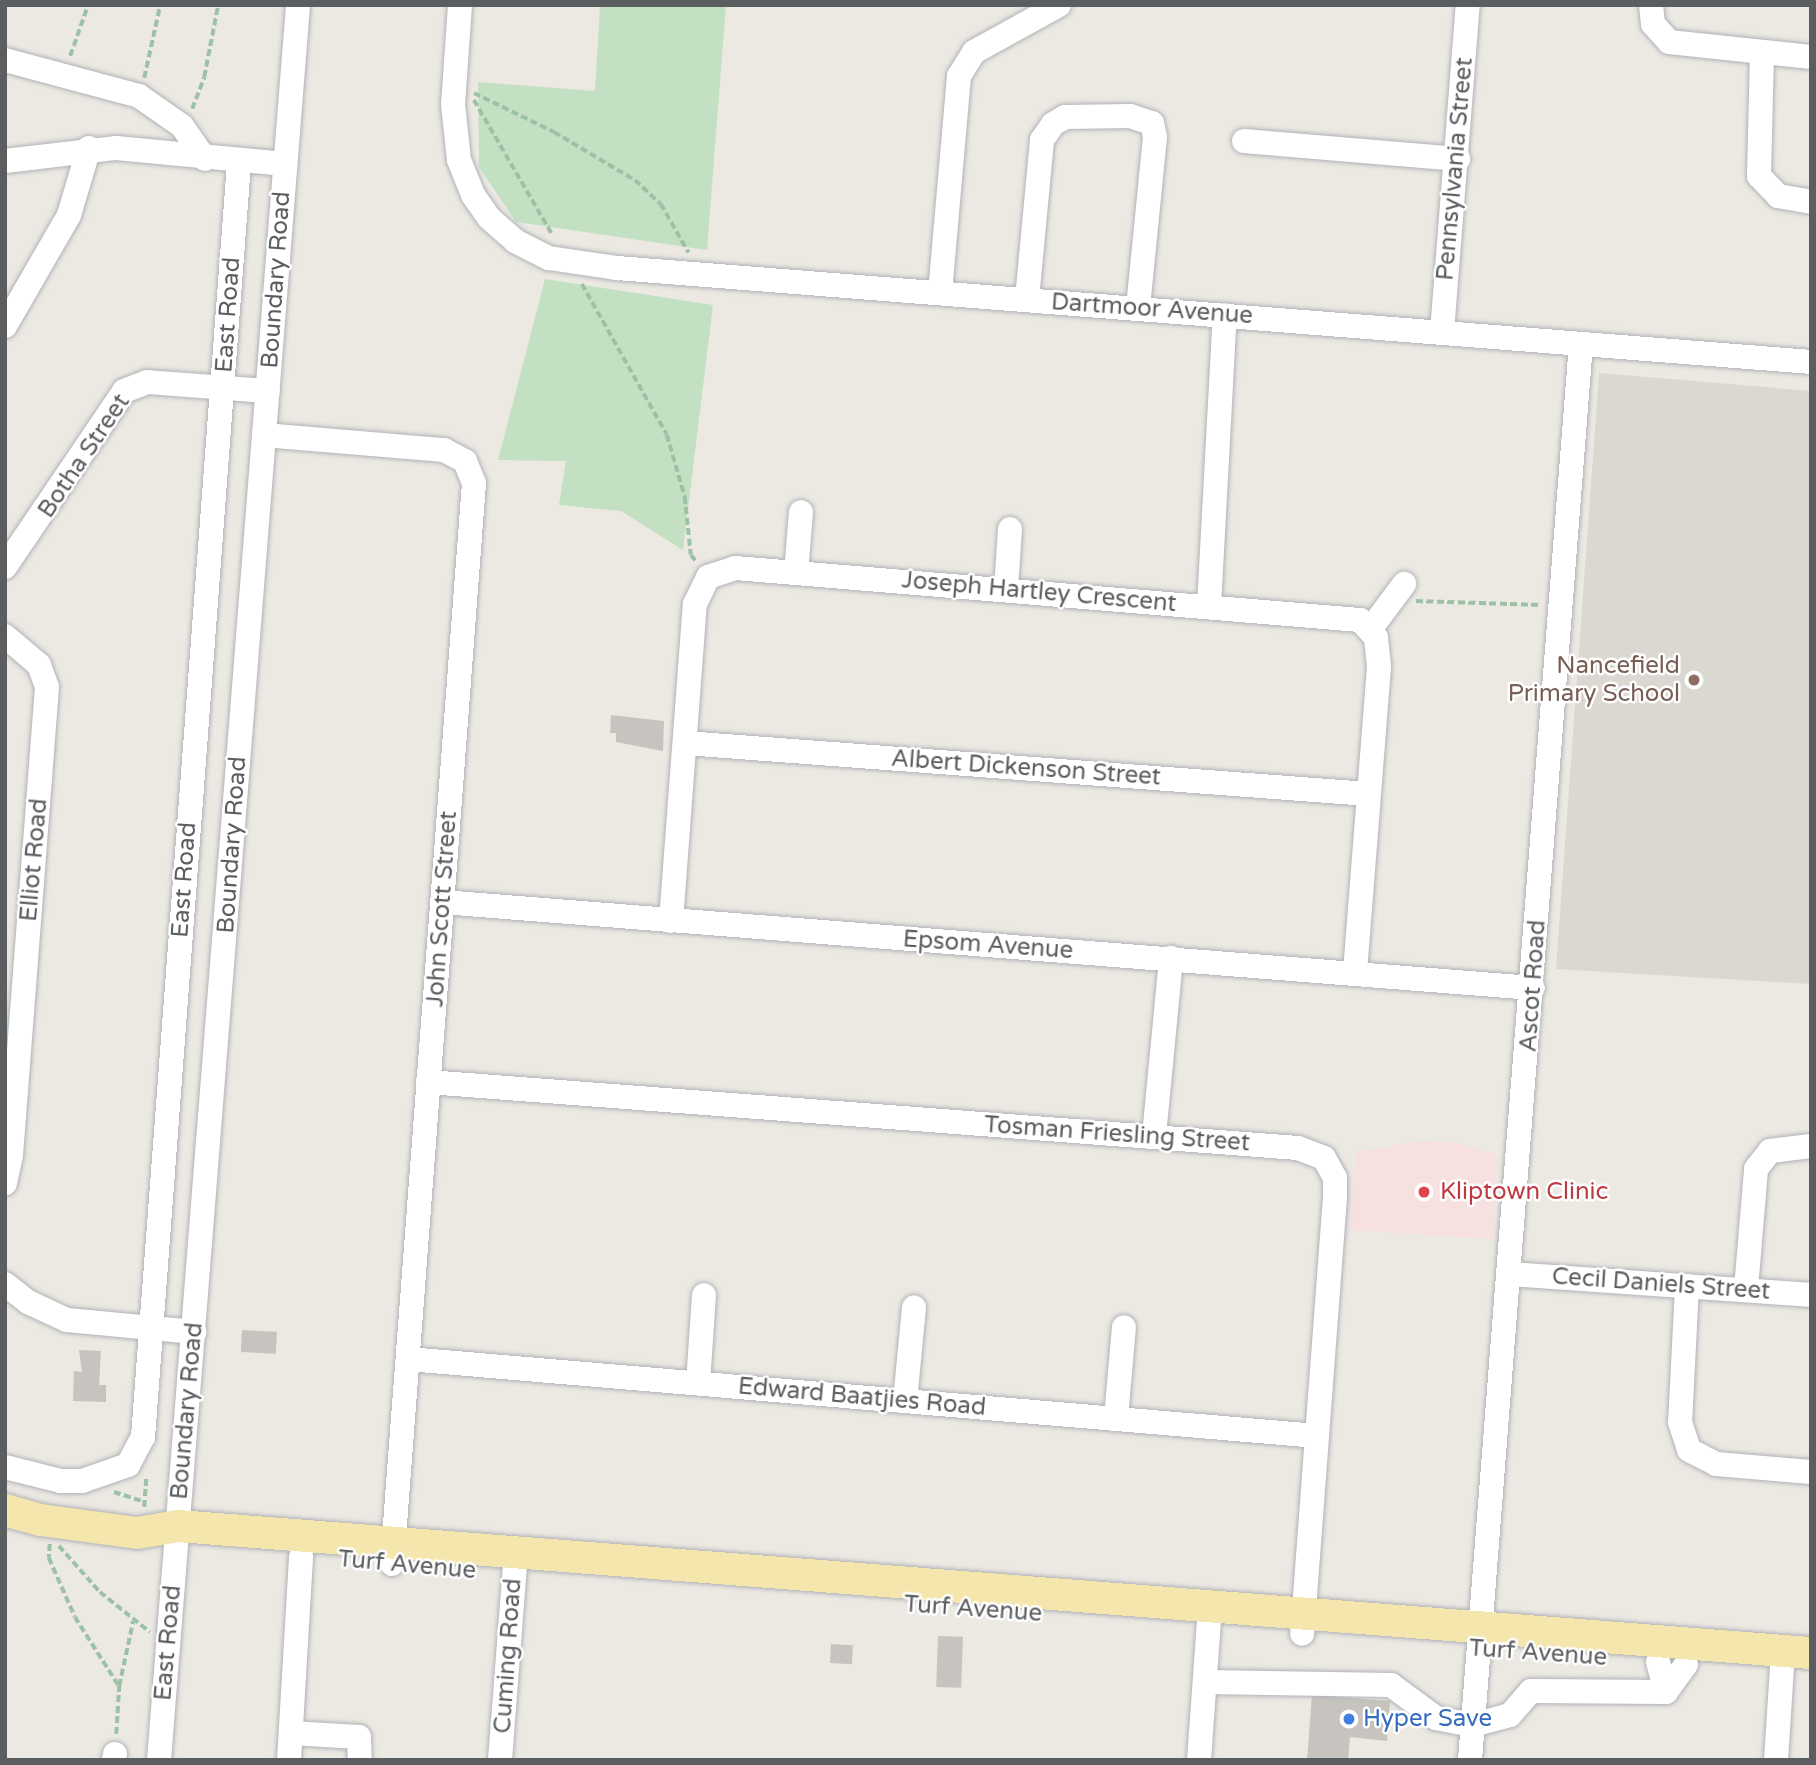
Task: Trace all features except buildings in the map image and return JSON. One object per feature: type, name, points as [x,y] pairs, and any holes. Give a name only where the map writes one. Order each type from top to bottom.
[{"type":"main road","name":"Turf Avenue","points":[[5,1510],[50,1521],[137,1533],[1796,1663]]},
{"type":"main road","name":"Turf Avenue","points":[[177,1536],[301,1556],[393,1553]]},
{"type":"main road","name":"Turf Avenue","points":[[1481,1638],[1670,1673],[1796,1663]]},
{"type":"street","name":"Boundary Road","points":[[177,1536],[298,5]]},
{"type":"street","name":"Dartmoor Avenue","points":[[460,5],[456,142],[473,195],[500,230],[537,254],[567,262],[1811,362]]},
{"type":"street","points":[[940,293],[959,76],[974,52],[1059,5]]},
{"type":"street","name":"Pennsylvania Street","points":[[1442,332],[1458,159],[1468,5]]},
{"type":"street","points":[[1651,5],[1653,24],[1669,42],[1811,57]]},
{"type":"street","points":[[1762,53],[1759,176],[1778,196],[1811,202]]},
{"type":"street","points":[[5,60],[139,96],[182,126],[205,159]]},
{"type":"street","points":[[1027,299],[1040,151],[1047,131],[1065,117],[1138,116],[1152,123],[1155,137],[1138,308]]},
{"type":"street","points":[[1244,141],[1458,159]]},
{"type":"street","points":[[5,326],[69,215],[89,148]]},
{"type":"street","name":"Boundary Road","points":[[5,161],[89,148],[239,163],[285,164]]},
{"type":"street","name":"East Road","points":[[141,1447],[239,163]]},
{"type":"street","points":[[1209,606],[1225,315]]},
{"type":"street","name":"Ascot Road","points":[[1470,1760],[1511,1274],[1581,344]]},
{"type":"street","name":"Botha Street","points":[[5,567],[124,391],[147,382],[268,391]]},
{"type":"street","name":"John Scott Street","points":[[264,435],[444,450],[471,469],[474,505],[393,1553]]},
{"type":"street","points":[[796,573],[801,512]]},
{"type":"street","points":[[1006,589],[1010,529]]},
{"type":"street","name":"Joseph Hartley Crescent","points":[[708,577],[735,568],[1346,617],[1371,627]]},
{"type":"street","points":[[671,921],[695,604],[708,577]]},
{"type":"street","points":[[1354,972],[1379,667],[1371,627],[1397,592]]},
{"type":"street","name":"Elliot Road","points":[[5,636],[39,665],[47,687],[15,946],[11,1155],[5,1183]]},
{"type":"street","name":"Albert Dickenson Street","points":[[685,743],[1368,794]]},
{"type":"street","name":"Epsom Avenue","points":[[442,902],[1533,988]]},
{"type":"street","points":[[1154,1136],[1171,958]]},
{"type":"street","name":"Tosman Friesling Street","points":[[428,1082],[1154,1136],[1312,1151],[1331,1167],[1335,1197],[1303,1624]]},
{"type":"street","points":[[1746,1289],[1756,1169],[1770,1151],[1811,1146]]},
{"type":"street","name":"Cecil Daniels Street","points":[[1511,1274],[1811,1295]]},
{"type":"street","points":[[5,1284],[28,1302],[67,1320],[194,1332]]},
{"type":"street","points":[[1687,1286],[1680,1422],[1689,1450],[1716,1464],[1811,1472]]},
{"type":"street","points":[[698,1383],[704,1295]]},
{"type":"street","points":[[905,1401],[914,1307]]},
{"type":"street","points":[[1116,1419],[1124,1327]]},
{"type":"street","name":"Edward Baatjies Road","points":[[408,1359],[1317,1436]]},
{"type":"street","points":[[5,1467],[34,1476],[82,1482],[128,1465],[141,1447]]},
{"type":"street","name":"East Road","points":[[159,1760],[177,1536]]},
{"type":"street","points":[[289,1760],[301,1556]]},
{"type":"street","name":"Cuming Road","points":[[500,1760],[516,1563]]},
{"type":"street","points":[[1199,1760],[1210,1617]]},
{"type":"street","points":[[1776,1760],[1796,1663]]},
{"type":"street","points":[[1205,1682],[1391,1685],[1436,1718],[1474,1725],[1510,1715],[1531,1691],[1670,1673]]},
{"type":"street","points":[[291,1733],[359,1737],[360,1760]]},
{"type":"path","points":[[64,76],[88,5]]},
{"type":"path","points":[[139,96],[160,5]]},
{"type":"path","points":[[182,126],[204,77],[218,5]]},
{"type":"path","points":[[698,274],[680,230],[661,204],[635,180],[554,132],[468,90],[667,435],[685,497],[691,555],[708,577]]},
{"type":"path","points":[[1397,592],[1548,606]]},
{"type":"path","points":[[137,1533],[148,1492],[141,1447]]},
{"type":"path","points":[[50,1521],[62,1554],[133,1619],[167,1645]]},
{"type":"path","points":[[50,1521],[49,1558],[75,1617],[120,1686]]},
{"type":"path","points":[[115,1757],[120,1686],[133,1619]]},
{"type":"shaded area","name":"Nancefield Primary School","points":[[1599,373],[1811,391],[1811,984],[1556,969]]},
{"type":"shaded area","name":"Kliptown Clinic","points":[[1420,1141],[1452,1142],[1497,1154],[1493,1239],[1350,1230],[1356,1152]]},
{"type":"green space","points":[[600,5],[726,5],[707,250],[516,222],[479,167],[478,82],[595,91]]},
{"type":"green space","points":[[545,279],[713,305],[683,550],[621,511],[559,505],[566,461],[498,460]]},
{"type":"place","name":"Nancefield Primary School","points":[[1694,680]]},
{"type":"place","name":"Kliptown Clinic","points":[[1424,1192]]},
{"type":"place","name":"Hyper Save","points":[[1349,1719]]}]
